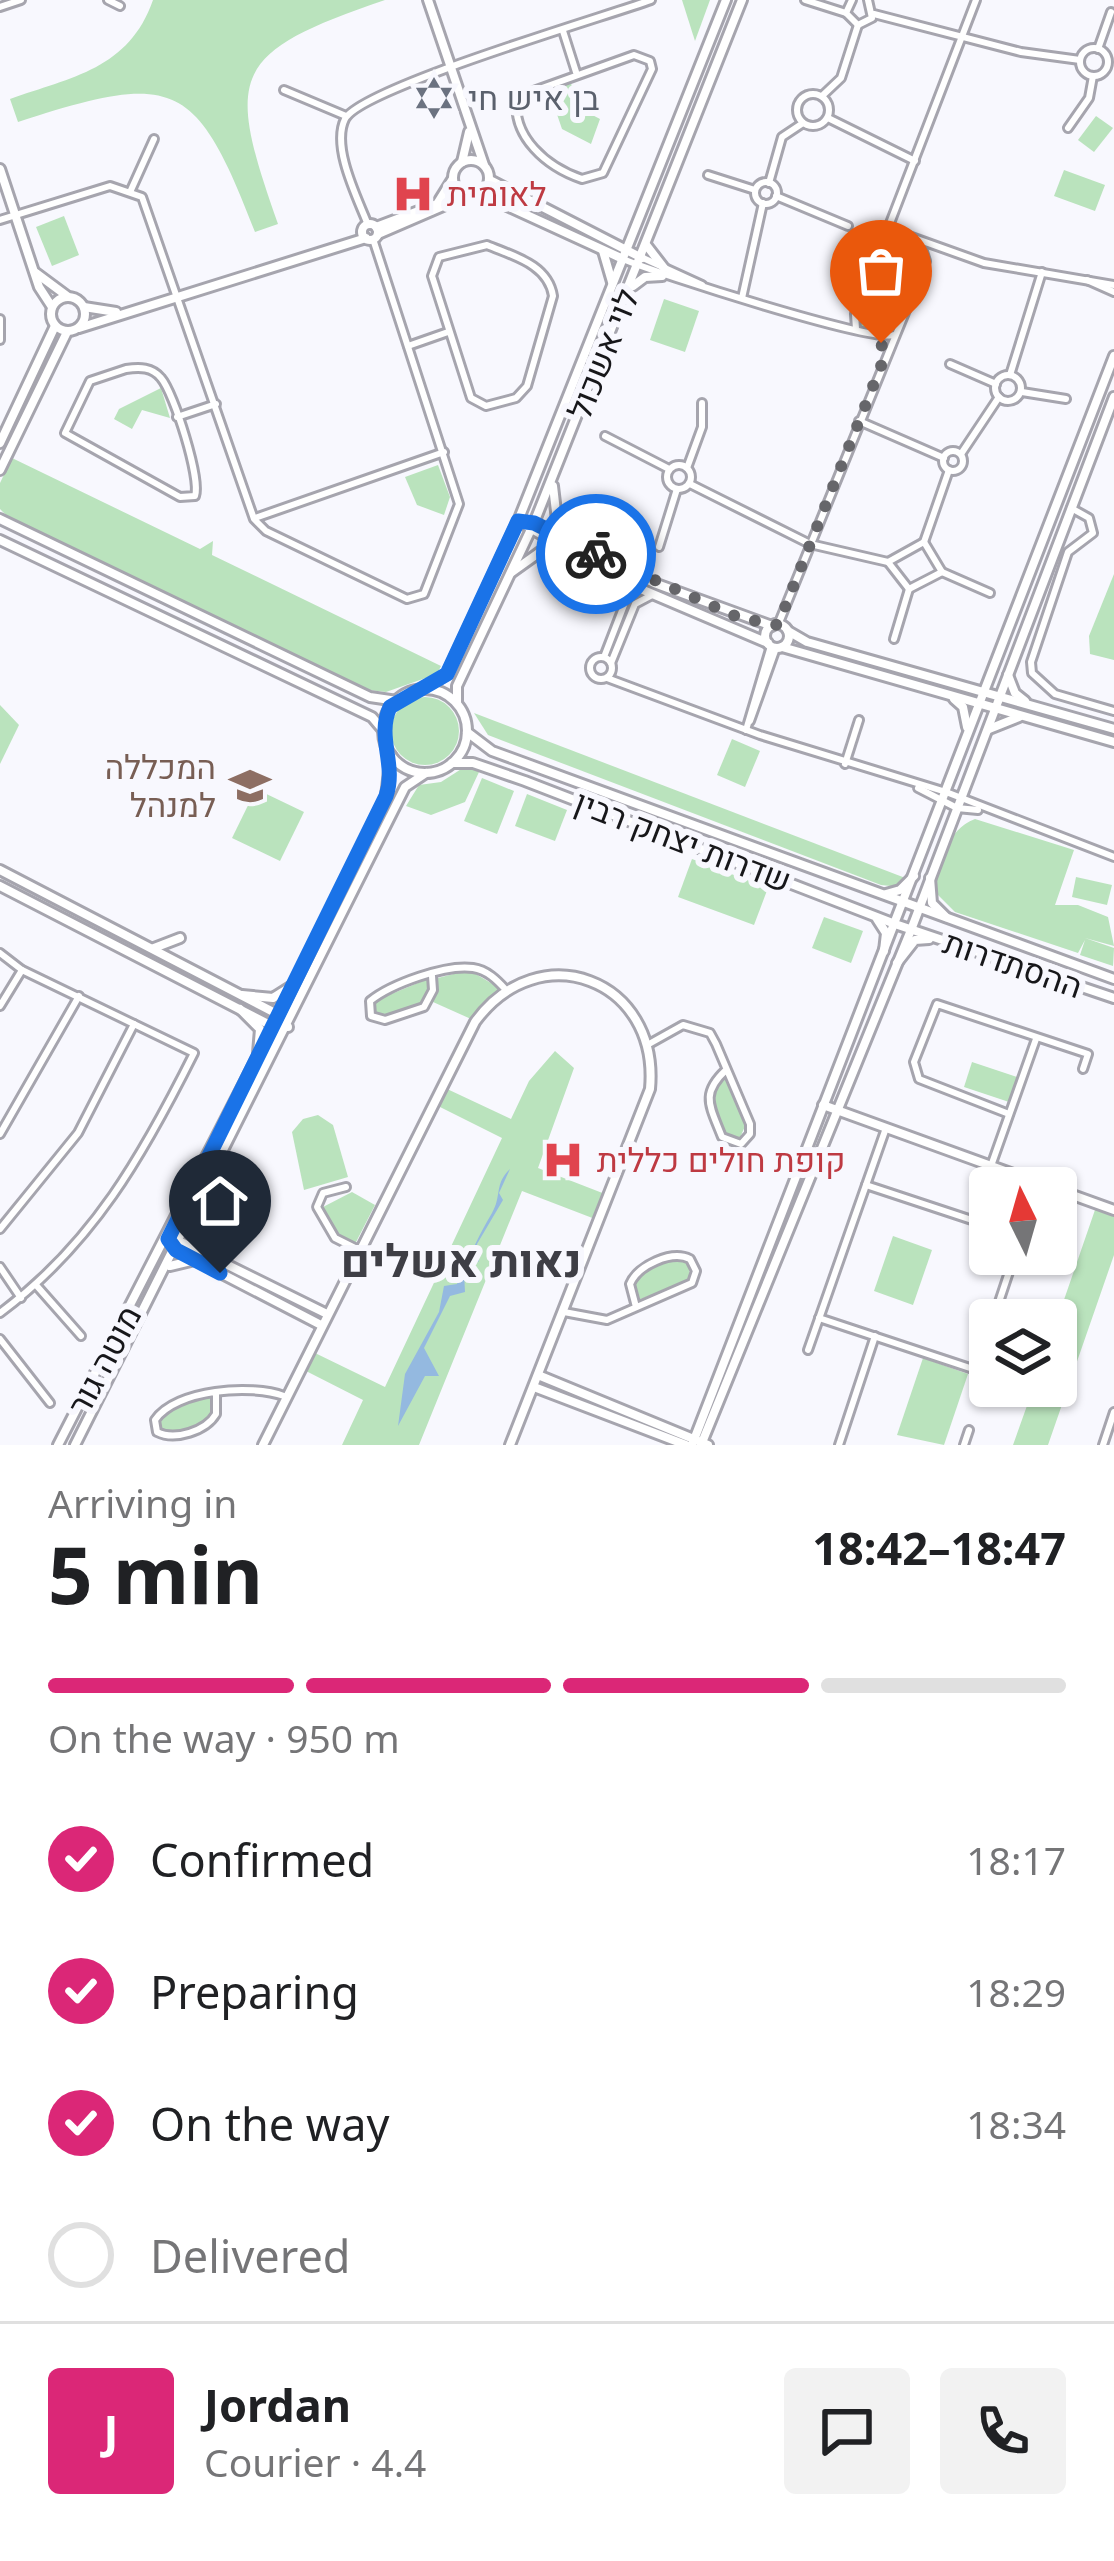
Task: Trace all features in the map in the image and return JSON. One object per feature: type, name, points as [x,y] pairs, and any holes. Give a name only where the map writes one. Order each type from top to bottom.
[{"type":"street","points":[[0,7],[21,0]]},
{"type":"street","points":[[108,0],[120,6]]},
{"type":"street","points":[[428,0],[490,181],[607,239],[625,255]]},
{"type":"street","points":[[0,220],[110,186],[142,197],[158,230],[254,519],[266,531],[407,599],[417,598],[424,594],[457,515],[456,489],[349,172],[342,144],[346,116],[369,99],[651,0]]},
{"type":"street","name":"לוי אשכול","points":[[423,689],[447,674],[518,521],[726,0]]},
{"type":"street","name":"לוי אשכול","points":[[457,703],[457,686],[553,478],[742,0]]},
{"type":"street","points":[[805,0],[846,13],[858,25]]},
{"type":"street","points":[[846,13],[852,0]]},
{"type":"street","points":[[868,0],[874,14]]},
{"type":"street","points":[[856,329],[854,314],[976,0]]},
{"type":"street","points":[[1098,49],[1111,12]]},
{"type":"street","points":[[803,123],[797,109],[801,99],[822,96],[841,78],[858,25],[874,14],[1021,52],[1080,60]]},
{"type":"street","points":[[563,31],[577,72]]},
{"type":"street","points":[[1093,76],[1081,69],[1080,60],[1084,52],[1098,49]]},
{"type":"street","points":[[1093,76],[1111,66],[1098,49]]},
{"type":"street","points":[[634,55],[650,61],[652,69],[609,167],[582,179],[530,145],[515,106],[521,92],[577,72],[634,55]]},
{"type":"street","points":[[1068,128],[1089,98],[1093,76]]},
{"type":"street","points":[[284,89],[346,116]]},
{"type":"street","points":[[822,96],[828,103],[828,118]]},
{"type":"street","points":[[828,118],[915,161]]},
{"type":"street","points":[[828,118],[814,126],[803,123],[782,137],[769,182],[776,196],[848,226]]},
{"type":"street","points":[[368,233],[437,204],[462,162],[469,124]]},
{"type":"street","points":[[131,190],[154,140]]},
{"type":"street","points":[[462,162],[484,165]]},
{"type":"street","points":[[0,169],[55,326],[0,443]]},
{"type":"street","points":[[708,176],[755,190],[763,203],[742,298]]},
{"type":"street","points":[[453,179],[466,196]]},
{"type":"street","points":[[481,194],[490,181]]},
{"type":"street","points":[[755,190],[769,182]]},
{"type":"street","points":[[55,326],[67,332],[481,194],[602,249],[722,293],[837,322],[878,339],[896,334]]},
{"type":"street","points":[[763,203],[776,196]]},
{"type":"street","points":[[894,219],[903,234]]},
{"type":"street","points":[[607,239],[636,229]]},
{"type":"street","points":[[886,236],[903,234],[984,263],[1084,278],[1114,288]]},
{"type":"street","points":[[920,242],[926,261]]},
{"type":"street","points":[[647,244],[663,272]]},
{"type":"street","points":[[487,245],[533,265],[551,284],[551,309],[527,386],[515,398],[477,404],[448,332],[432,276],[439,257],[487,245]]},
{"type":"street","points":[[602,249],[611,269],[611,287]]},
{"type":"street","points":[[746,730],[785,607],[885,356],[926,261],[941,249]]},
{"type":"street","points":[[34,270],[84,307],[124,312]]},
{"type":"street","points":[[628,292],[639,280],[663,272]]},
{"type":"street","points":[[995,384],[1010,375],[1042,272]]},
{"type":"street","points":[[52,307],[69,297]]},
{"type":"street","points":[[79,328],[84,307]]},
{"type":"street","points":[[837,322],[854,314]]},
{"type":"street","points":[[0,320],[0,340]]},
{"type":"street","points":[[0,470],[67,332]]},
{"type":"street","points":[[408,346],[448,332]]},
{"type":"street","points":[[878,339],[885,356]]},
{"type":"street","points":[[697,1444],[703,1414],[1114,356]]},
{"type":"street","points":[[950,364],[995,384]]},
{"type":"street","points":[[126,369],[158,374],[177,417],[198,484],[191,498],[65,433],[90,381],[126,369]]},
{"type":"street","points":[[1010,375],[1020,383],[1021,392]]},
{"type":"street","points":[[995,384],[999,398]]},
{"type":"street","points":[[999,398],[1012,400],[1021,392]]},
{"type":"street","points":[[1021,392],[1066,399]]},
{"type":"street","points":[[697,1444],[919,910],[1114,397]]},
{"type":"street","points":[[949,470],[960,468],[961,454],[999,398]]},
{"type":"street","points":[[690,484],[687,467],[702,427],[702,403]]},
{"type":"street","points":[[177,417],[216,404]]},
{"type":"street","points":[[859,421],[944,458],[949,470],[924,542],[888,562]]},
{"type":"street","points":[[605,436],[669,470],[687,467]]},
{"type":"street","points":[[254,519],[444,452]]},
{"type":"street","points":[[944,458],[951,452],[961,454]]},
{"type":"street","points":[[669,470],[668,481],[677,489]]},
{"type":"street","points":[[553,478],[556,520],[580,546]]},
{"type":"street","points":[[677,489],[690,484],[810,544],[888,562],[909,589]]},
{"type":"street","points":[[659,548],[677,489]]},
{"type":"street","points":[[1070,508],[1089,518],[1094,533],[1068,552],[1031,662],[1032,673],[1055,694],[1114,711]]},
{"type":"street","points":[[0,540],[372,716],[383,730],[391,755],[403,767],[427,773],[452,763],[464,749],[467,732],[457,703],[423,689],[397,701],[370,697],[2,519]]},
{"type":"street","points":[[518,521],[654,584],[780,627],[807,642],[1114,729]]},
{"type":"street","points":[[531,527],[652,595],[774,646],[1114,742]]},
{"type":"street","points":[[924,542],[942,572],[990,593]]},
{"type":"street","points":[[506,577],[540,552],[590,562]]},
{"type":"street","points":[[894,640],[909,589],[942,572]]},
{"type":"street","points":[[607,678],[626,600],[622,580]]},
{"type":"street","points":[[609,664],[635,604],[652,595]]},
{"type":"street","points":[[774,646],[780,627]]},
{"type":"street","points":[[624,681],[609,664],[592,662],[590,673],[624,681],[746,730],[1114,857]]},
{"type":"street","points":[[955,684],[980,682],[992,670]]},
{"type":"street","points":[[1007,672],[1015,693],[1031,705]]},
{"type":"street","points":[[943,691],[963,707],[966,741]]},
{"type":"street","points":[[383,730],[397,701]]},
{"type":"street","points":[[982,740],[1000,721],[1028,716]]},
{"type":"street","points":[[845,764],[859,720]]},
{"type":"street","name":"שדרות יצחק רבין","points":[[467,732],[492,752],[919,910]]},
{"type":"street","name":"מוטה גור","points":[[58,1445],[168,1239],[386,796],[391,755]]},
{"type":"street","name":"שדרות יצחק רבין","points":[[452,763],[473,763],[525,781],[911,930]]},
{"type":"street","name":"מוטה גור","points":[[75,1445],[405,787],[427,773]]},
{"type":"street","points":[[0,870],[280,1015],[288,1027]]},
{"type":"street","points":[[877,894],[898,891],[914,876]]},
{"type":"street","points":[[930,878],[932,904],[952,922]]},
{"type":"street","points":[[0,886],[274,1027],[288,1027]]},
{"type":"street","name":"ההסתדרות","points":[[919,910],[1114,979]]},
{"type":"street","points":[[866,911],[884,927],[884,951]]},
{"type":"street","name":"ההסתדרות","points":[[911,930],[1114,998]]},
{"type":"street","points":[[151,947],[167,947],[180,938]]},
{"type":"street","points":[[897,963],[915,940],[948,942]]},
{"type":"street","points":[[183,951],[187,966]]},
{"type":"street","points":[[0,952],[22,970],[194,1054],[116,1196],[73,1251],[0,1313]]},
{"type":"street","points":[[432,976],[433,990],[424,1007],[385,1020],[371,1016],[374,998],[432,976],[481,969],[506,990]]},
{"type":"street","points":[[0,1006],[22,970]]},
{"type":"street","points":[[263,1445],[468,1034],[506,990],[548,977],[592,982],[629,1006],[649,1044],[650,1089],[511,1445]]},
{"type":"street","points":[[242,995],[275,998],[297,980]]},
{"type":"street","points":[[0,1134],[79,996]]},
{"type":"street","points":[[1009,1114],[919,1079],[914,1070],[918,1050],[937,1004],[1088,1054],[1083,1069]]},
{"type":"street","points":[[240,1009],[260,1029],[256,1062]]},
{"type":"street","points":[[0,1229],[78,1133],[134,1024]]},
{"type":"street","points":[[649,1044],[683,1025],[697,1025],[710,1033],[750,1124],[750,1134],[741,1144],[722,1137],[706,1097],[708,1087],[726,1070]]},
{"type":"street","points":[[823,1106],[991,1166],[1037,1038]]},
{"type":"street","points":[[808,1350],[886,1128]]},
{"type":"street","points":[[866,1185],[969,1219]]},
{"type":"street","points":[[346,1187],[323,1193],[317,1207],[335,1238],[359,1250]]},
{"type":"street","points":[[1077,1197],[1114,1210]]},
{"type":"street","points":[[194,1215],[192,1234],[202,1250]]},
{"type":"street","points":[[168,1239],[181,1239],[326,1314]]},
{"type":"street","points":[[168,1239],[176,1250],[321,1324]]},
{"type":"street","points":[[564,1312],[596,1321],[636,1307],[692,1283],[696,1271],[691,1259],[672,1256],[638,1271],[630,1284],[636,1307]]},
{"type":"street","points":[[164,1271],[177,1262],[195,1260]]},
{"type":"street","points":[[0,1267],[21,1298]]},
{"type":"street","points":[[36,1286],[81,1336]]},
{"type":"street","points":[[819,1318],[969,1368]]},
{"type":"street","points":[[838,1445],[875,1336]]},
{"type":"street","points":[[0,1339],[50,1403]]},
{"type":"street","points":[[538,1376],[697,1444]]},
{"type":"street","points":[[216,1394],[216,1414],[204,1427],[171,1436],[158,1432],[155,1420],[166,1406],[216,1394],[253,1386],[284,1396]]},
{"type":"street","points":[[534,1387],[697,1444]]},
{"type":"street","points":[[1103,1445],[1114,1412]]},
{"type":"street","points":[[673,1431],[692,1429],[703,1414]]},
{"type":"street","points":[[964,1445],[969,1430]]},
{"type":"green space","points":[[153,0],[385,0],[295,36],[269,55],[254,76],[248,101],[251,133],[278,224],[255,232],[215,143],[195,117],[173,100],[146,94],[113,96],[18,122],[10,99],[76,76],[114,56],[143,23]]},
{"type":"green space","points":[[682,0],[710,0],[695,41]]},
{"type":"green space","points":[[570,81],[581,109],[600,119],[591,144],[562,129],[548,88]]},
{"type":"green space","points":[[1096,116],[1113,128],[1094,152],[1078,140]]},
{"type":"green space","points":[[1064,170],[1105,185],[1095,211],[1054,196]]},
{"type":"green space","points":[[64,216],[79,255],[52,266],[36,227]]},
{"type":"green space","points":[[891,233],[920,242],[927,253],[896,334],[878,339],[856,329],[855,314]]},
{"type":"green space","points":[[664,299],[699,311],[685,352],[650,340]]},
{"type":"green space","points":[[161,388],[170,418],[142,410],[132,429],[114,419],[119,409]]},
{"type":"green space","points":[[12,458],[200,549],[213,541],[212,555],[441,666],[437,674],[386,692],[369,690],[10,519],[0,509],[0,483]]},
{"type":"green space","points":[[438,465],[450,497],[444,515],[417,505],[405,477]]},
{"type":"green space","points":[[1114,574],[1114,660],[1090,654],[1089,636]]},
{"type":"green space","points":[[425,697],[449,707],[459,731],[449,755],[425,765],[401,755],[391,731],[401,707]]},
{"type":"green space","points":[[0,705],[19,725],[0,764]]},
{"type":"green space","points":[[474,713],[908,879],[900,887],[881,885],[488,735]]},
{"type":"green space","points":[[732,739],[760,751],[745,787],[717,775]]},
{"type":"green space","points":[[466,766],[479,772],[465,802],[431,815],[406,806],[419,785],[441,782]]},
{"type":"green space","points":[[482,778],[514,791],[497,834],[464,821]]},
{"type":"green space","points":[[256,789],[304,812],[280,861],[232,838]]},
{"type":"green space","points":[[527,794],[567,810],[555,841],[515,826]]},
{"type":"green space","points":[[975,819],[1074,850],[1055,905],[1078,905],[1108,917],[1114,946],[1085,938],[1114,948],[1113,966],[1080,955],[1085,940],[1078,953],[955,912],[932,889],[951,839]]},
{"type":"green space","points":[[692,859],[768,888],[754,925],[678,897]]},
{"type":"green space","points":[[1076,877],[1112,885],[1107,905],[1072,897]]},
{"type":"green space","points":[[824,917],[863,931],[851,963],[812,948]]},
{"type":"green space","points":[[469,970],[501,989],[471,1019],[433,1002],[434,979]]},
{"type":"green space","points":[[430,978],[423,1005],[384,1018],[373,1015],[372,1002]]},
{"type":"green space","points":[[555,1051],[574,1068],[538,1168],[605,1194],[595,1219],[522,1191],[419,1445],[342,1445],[363,1400],[306,1371],[315,1353],[385,1387],[502,1138],[436,1105],[445,1088],[511,1119],[529,1081]]},
{"type":"green space","points":[[972,1062],[1017,1077],[1009,1102],[964,1087]]},
{"type":"green space","points":[[725,1076],[746,1124],[739,1140],[725,1135],[709,1093]]},
{"type":"green space","points":[[318,1115],[333,1125],[348,1177],[304,1190],[292,1132],[303,1119]]},
{"type":"green space","points":[[352,1192],[375,1205],[355,1244],[338,1235],[323,1207]]},
{"type":"green space","points":[[1096,1207],[1114,1213],[1114,1255],[1077,1362],[1077,1299],[1064,1299],[1073,1275],[1077,1275]]},
{"type":"green space","points":[[893,1236],[932,1250],[913,1305],[874,1291]]},
{"type":"green space","points":[[673,1258],[689,1260],[690,1281],[638,1300],[632,1287],[639,1272]]},
{"type":"green space","points":[[923,1358],[968,1374],[944,1445],[897,1435]]},
{"type":"green space","points":[[213,1397],[213,1414],[202,1423],[182,1431],[160,1430],[158,1421],[167,1408]]},
{"type":"green space","points":[[1027,1407],[1061,1407],[1048,1445],[1013,1445]]},
{"type":"water","points":[[510,1169],[499,1193],[503,1200],[477,1244],[479,1261],[464,1272],[465,1292],[450,1296],[424,1348],[439,1376],[425,1376],[398,1426],[405,1374],[439,1312],[444,1286],[457,1284]]},
{"type":"way so far","points":[[596,554],[654,584],[740,618],[778,625],[885,356],[881,343]]},
{"type":"place","name":"בן איש חי","points":[[434,98]]},
{"type":"place","name":"לאומית","points":[[413,194]]},
{"type":"place","name":"המכללה למנהל","points":[[250,786]]},
{"type":"place","name":"קופת חולים כללית","points":[[563,1160]]},
{"type":"district","name":"נאות אשלים","points":[[461,1261]]},
{"type":"route","points":[[220,1273],[176,1250],[168,1239],[386,796],[391,755],[383,734],[390,707],[411,691],[437,684],[447,674],[518,521],[534,523],[596,554]]}]
